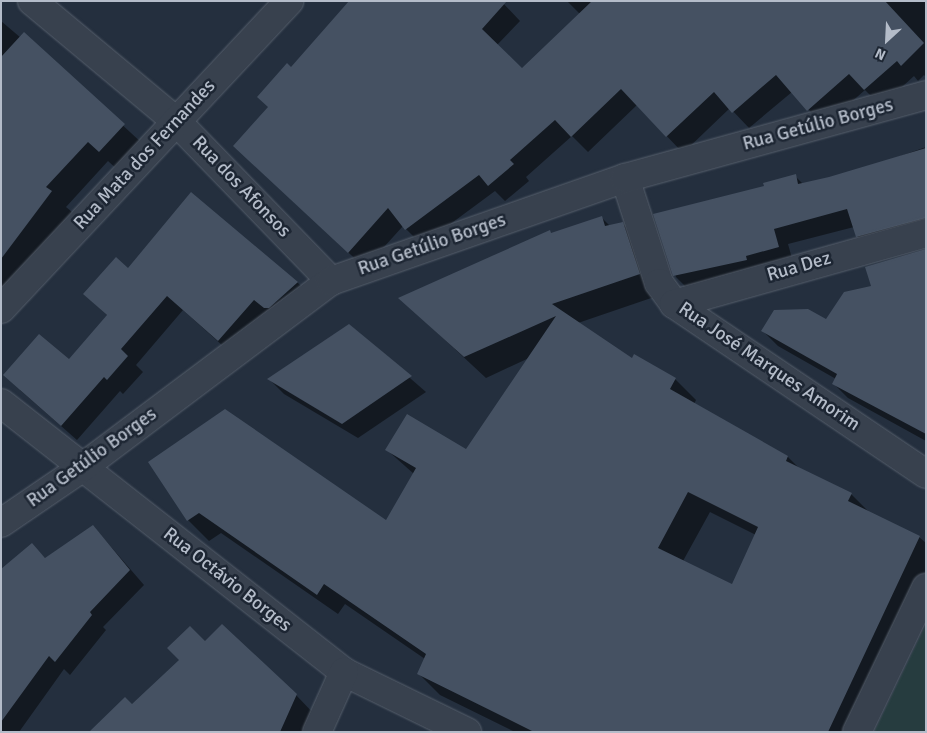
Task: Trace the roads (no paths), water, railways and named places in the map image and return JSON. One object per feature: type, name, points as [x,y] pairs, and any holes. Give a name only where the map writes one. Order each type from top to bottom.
[{"type":"street","name":"Rua dos Afonsos","points":[[32,1],[176,121],[331,281]]},
{"type":"street","name":"Rua Mata dos Fernandes","points":[[1,309],[289,1]]},
{"type":"street","name":"Rua Getúlio Borges","points":[[1,523],[82,467],[331,281],[625,178],[926,95]]},
{"type":"street","name":"Rua José Marques Amorim","points":[[625,178],[659,283],[674,304],[926,474]]},
{"type":"street","name":"Rua Dez","points":[[674,304],[926,233]]},
{"type":"street","name":"Rua Octávio Borges","points":[[1,403],[344,672],[467,732]]},
{"type":"street","points":[[857,732],[926,588]]},
{"type":"street","points":[[317,732],[344,672]]}]
